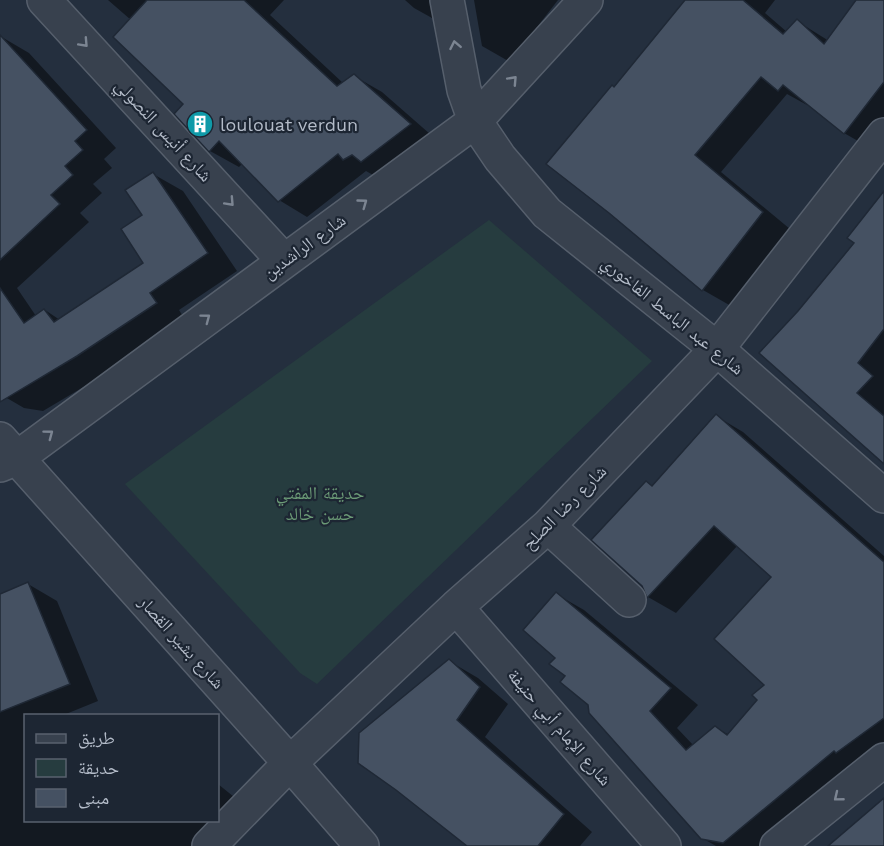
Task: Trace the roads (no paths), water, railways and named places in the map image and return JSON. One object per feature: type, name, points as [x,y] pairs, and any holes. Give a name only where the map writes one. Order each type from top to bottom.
[{"type":"street","name":"شارع أنيس النصولي","points":[[44,0],[284,261]]},
{"type":"street","name":"شارع عبد الباسط الفاخوري","points":[[447,0],[464,90],[475,121],[500,158],[547,213],[717,349],[884,496]]},
{"type":"street","name":"شارع الراشدين","points":[[6,454],[284,261],[475,121],[586,0]]},
{"type":"street","name":"شارع رضا الصلح","points":[[209,846],[291,763],[456,607],[548,526],[717,349],[884,135]]},
{"type":"street","name":"شارع بشير القصار","points":[[6,454],[291,763],[362,846]]},
{"type":"street","points":[[548,526],[629,600]]},
{"type":"street","name":"شارع الإمام أبي حنيفة","points":[[456,607],[664,846]]},
{"type":"street","points":[[777,846],[884,760]]},
{"type":"place","name":"loulouat verdun","points":[[200,124]]},
{"type":"park label","name":"حديقة المفتي حسن خالد","points":[[320,502]]}]
